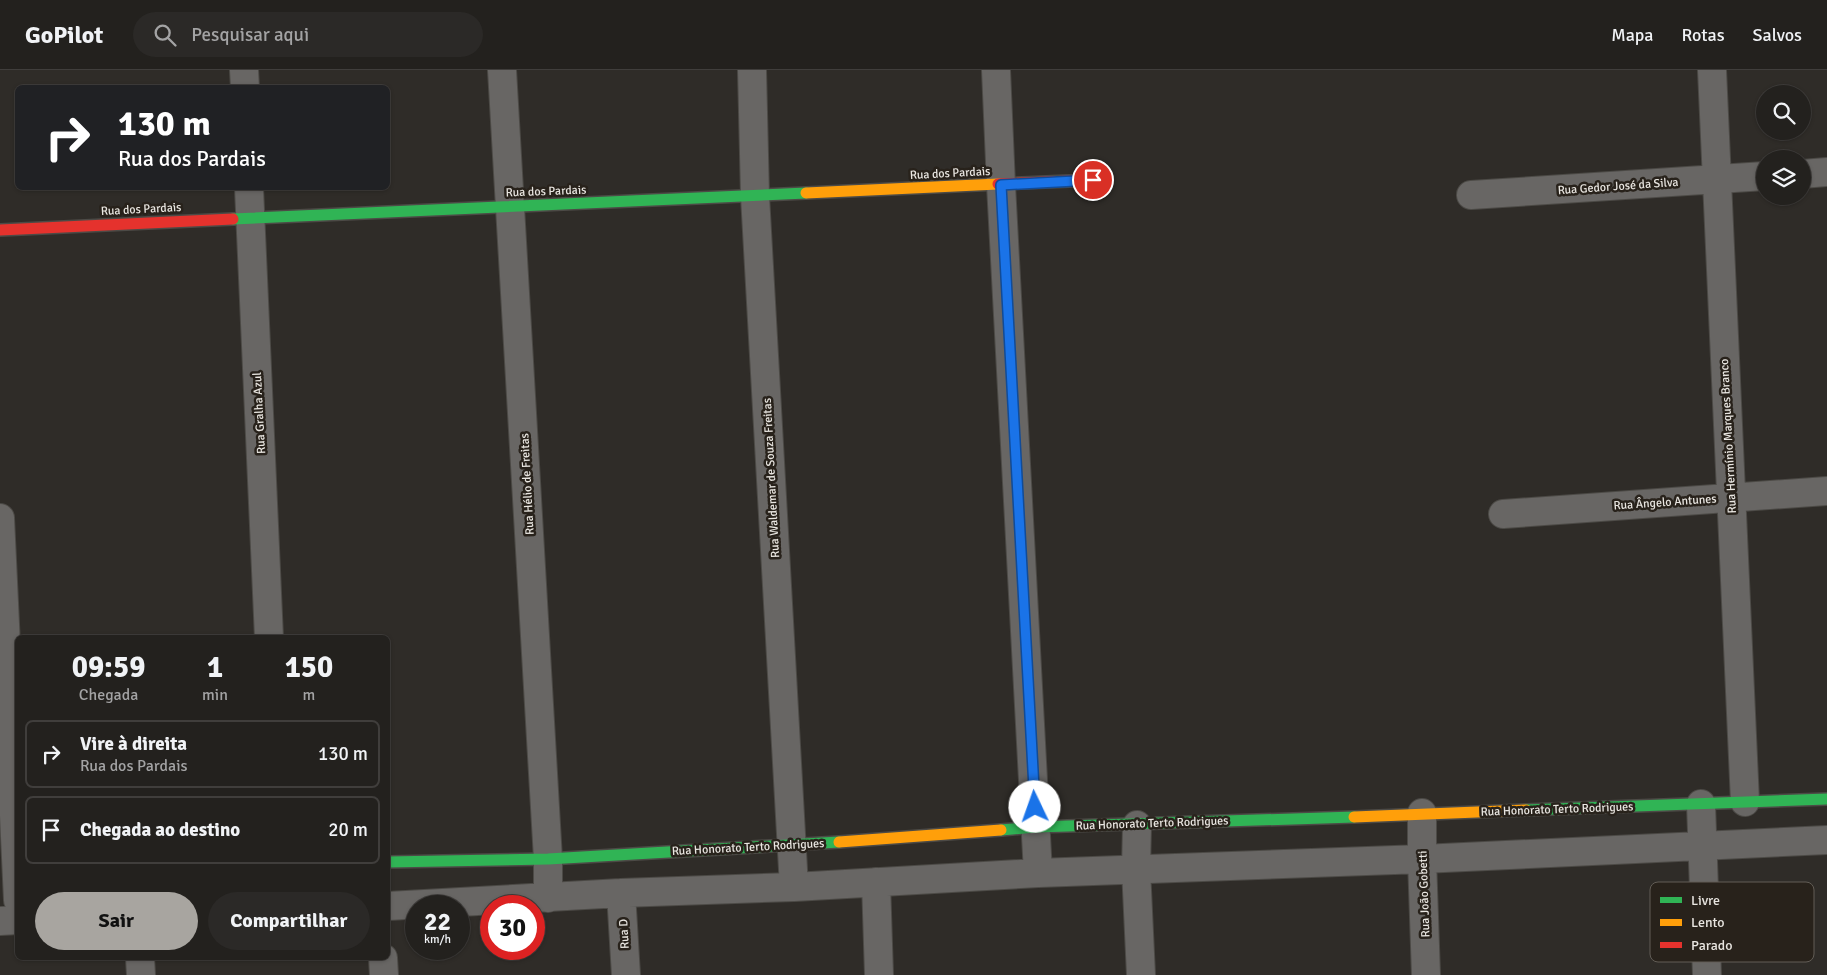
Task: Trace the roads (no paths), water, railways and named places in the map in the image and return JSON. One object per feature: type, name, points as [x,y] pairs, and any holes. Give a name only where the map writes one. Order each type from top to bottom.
[{"type":"street","points":[[244,70],[245,85]]},
{"type":"street","name":"Rua Hélio de Freitas","points":[[502,70],[548,859],[548,898]]},
{"type":"street","name":"Rua Waldemar de Souza Freitas","points":[[752,70],[755,196],[794,887]]},
{"type":"street","points":[[996,70],[1038,873]]},
{"type":"street","name":"Rua Hermínio Marques Branco","points":[[1712,70],[1745,802]]},
{"type":"street","points":[[1811,173],[1827,172]]},
{"type":"street","name":"Rua Gedor José da Silva","points":[[1471,195],[1756,177]]},
{"type":"street","name":"Rua dos Pardais","points":[[0,230],[1093,180]]},
{"type":"street","name":"Rua Gralha Azul","points":[[249,190],[269,635]]},
{"type":"street","name":"Rua Ângelo Antunes","points":[[1503,514],[1827,491]]},
{"type":"street","points":[[0,518],[13,883]]},
{"type":"street","name":"Rua Honorato Terto Rodrigues","points":[[390,862],[548,859],[792,845],[1036,827],[1137,825],[1827,799]]},
{"type":"street","points":[[1701,804],[1704,882]]},
{"type":"street","name":"Rua João Gobetti","points":[[1422,813],[1426,975]]},
{"type":"street","points":[[1137,825],[1136,869],[1140,975]]},
{"type":"street","points":[[390,906],[622,893],[794,887],[1038,873],[1422,859],[1827,840]]},
{"type":"street","points":[[876,882],[879,975]]},
{"type":"street","name":"Rua D","points":[[622,893],[626,975]]},
{"type":"street","points":[[0,921],[15,920]]},
{"type":"street","points":[[140,960],[140,975]]},
{"type":"street","points":[[383,960],[384,975]]},
{"type":"street","points":[[1707,962],[1708,975]]}]
